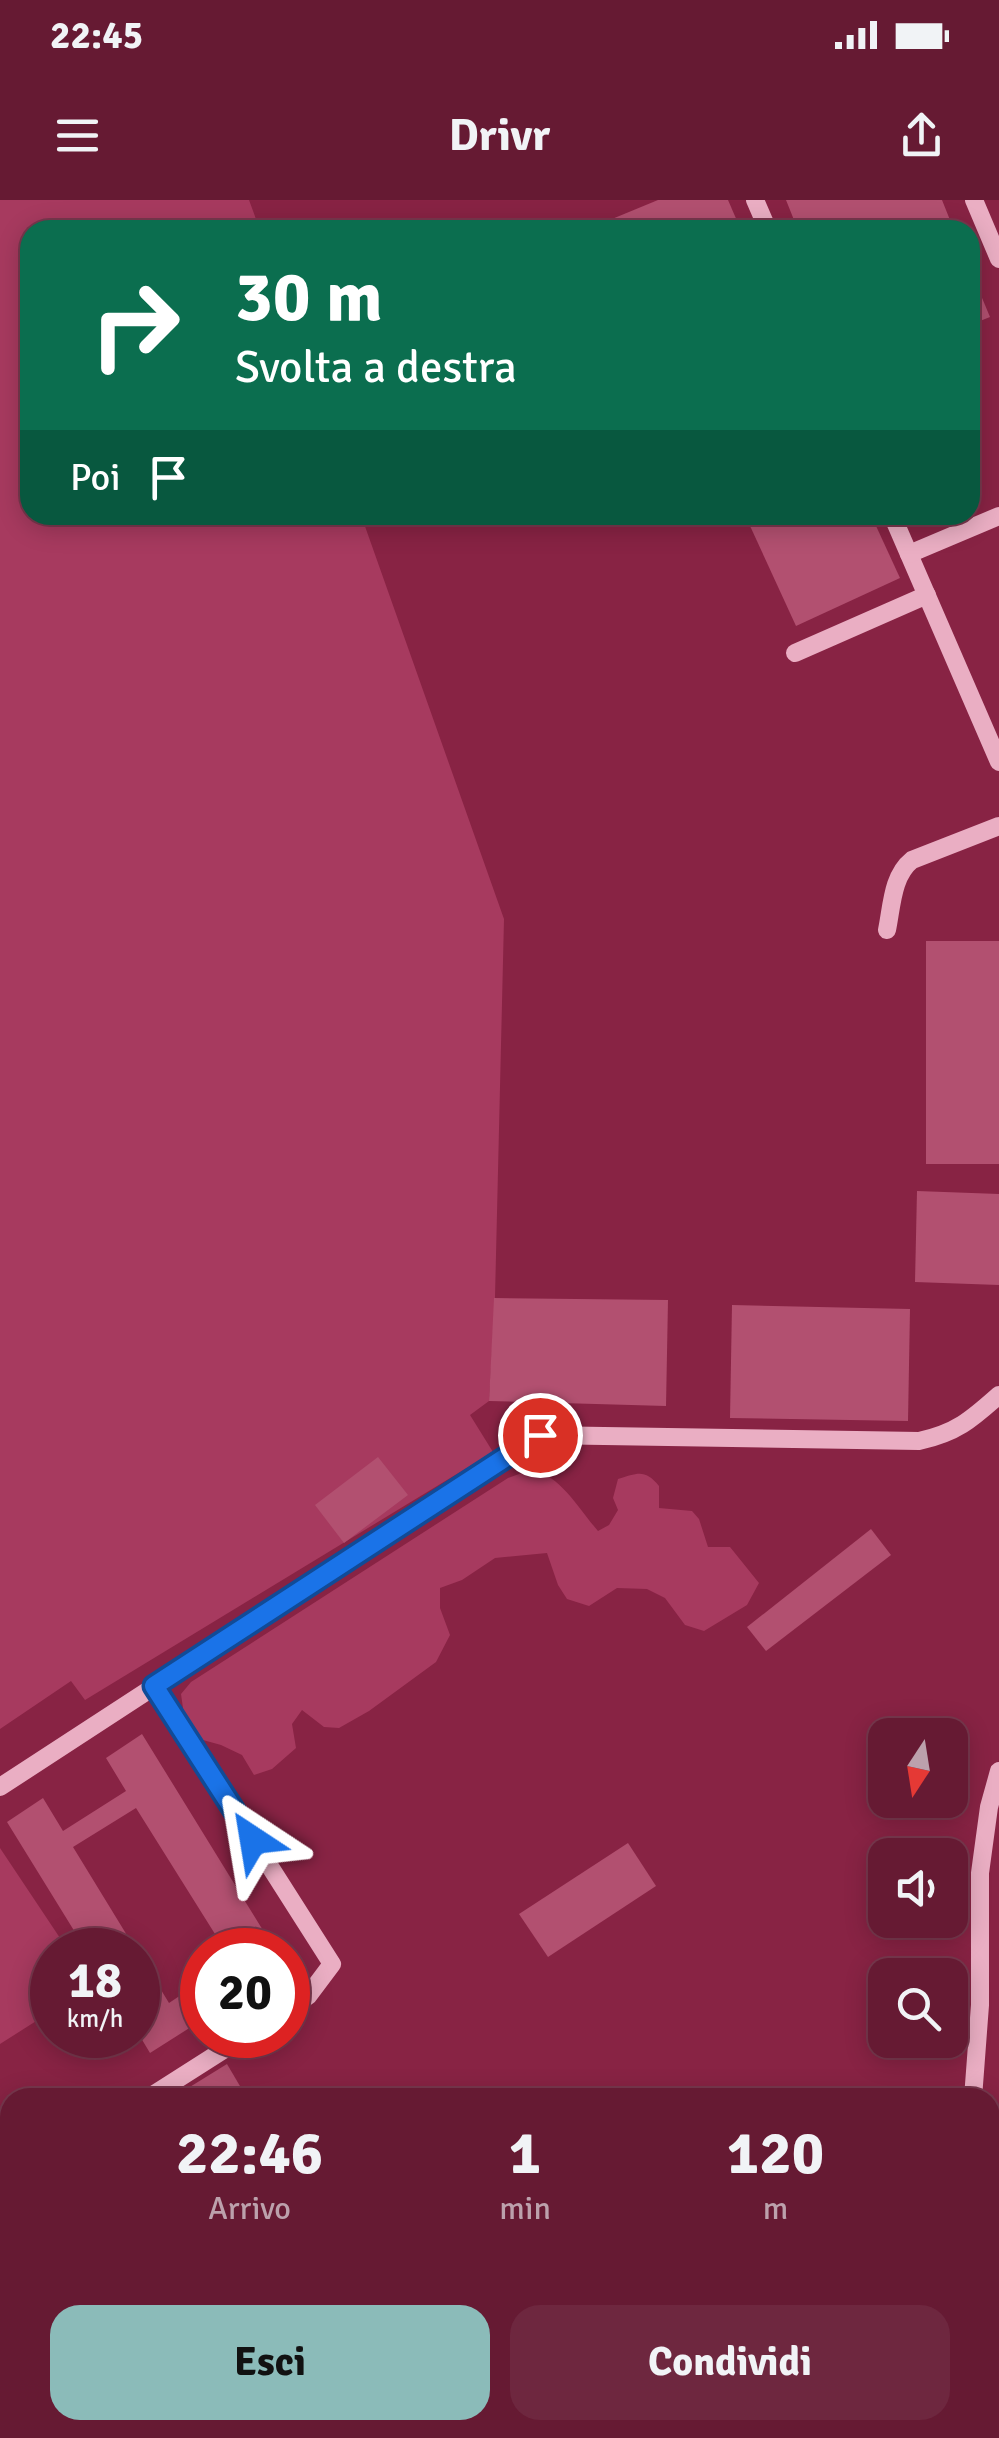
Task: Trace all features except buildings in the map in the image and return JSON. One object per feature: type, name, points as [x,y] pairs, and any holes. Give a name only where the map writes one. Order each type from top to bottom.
[{"type":"street","points":[[974,200],[999,259]]},
{"type":"street","points":[[896,525],[999,762]]},
{"type":"street","points":[[909,554],[978,525]]},
{"type":"street","points":[[795,653],[926,595]]},
{"type":"street","points":[[887,930],[897,878],[904,867],[912,860],[999,826]]},
{"type":"street","points":[[0,1787],[540,1435],[919,1442],[946,1435],[999,1395]]},
{"type":"street","points":[[154,1686],[309,1928]]},
{"type":"street","points":[[973,2088],[980,2005],[980,1873],[989,1807],[999,1771]]},
{"type":"street","points":[[310,1930],[332,1964],[310,1993]]},
{"type":"street","points":[[164,2088],[211,2058]]},
{"type":"shaded area","points":[[0,200],[249,200],[256,220],[20,220],[20,525],[365,525],[504,919],[489,1401],[470,1415],[493,1452],[85,1700],[71,1681],[0,1729]]},
{"type":"shaded area","points":[[533,1469],[553,1479],[598,1531],[609,1525],[618,1510],[613,1498],[618,1479],[636,1474],[650,1477],[659,1486],[659,1508],[692,1511],[699,1519],[708,1547],[730,1547],[759,1583],[747,1605],[704,1631],[685,1625],[665,1598],[647,1589],[617,1588],[589,1606],[567,1599],[547,1553],[495,1558],[462,1580],[440,1588],[440,1608],[450,1635],[436,1662],[369,1711],[339,1728],[324,1727],[302,1710],[292,1724],[296,1748],[272,1769],[254,1775],[242,1755],[203,1740],[184,1715],[181,1694],[191,1682],[508,1478]]},
{"type":"shaded area","points":[[0,1848],[53,1928],[30,1928],[30,2025],[0,2044]]},
{"type":"route","points":[[253,1840],[154,1686],[540,1435]]}]
